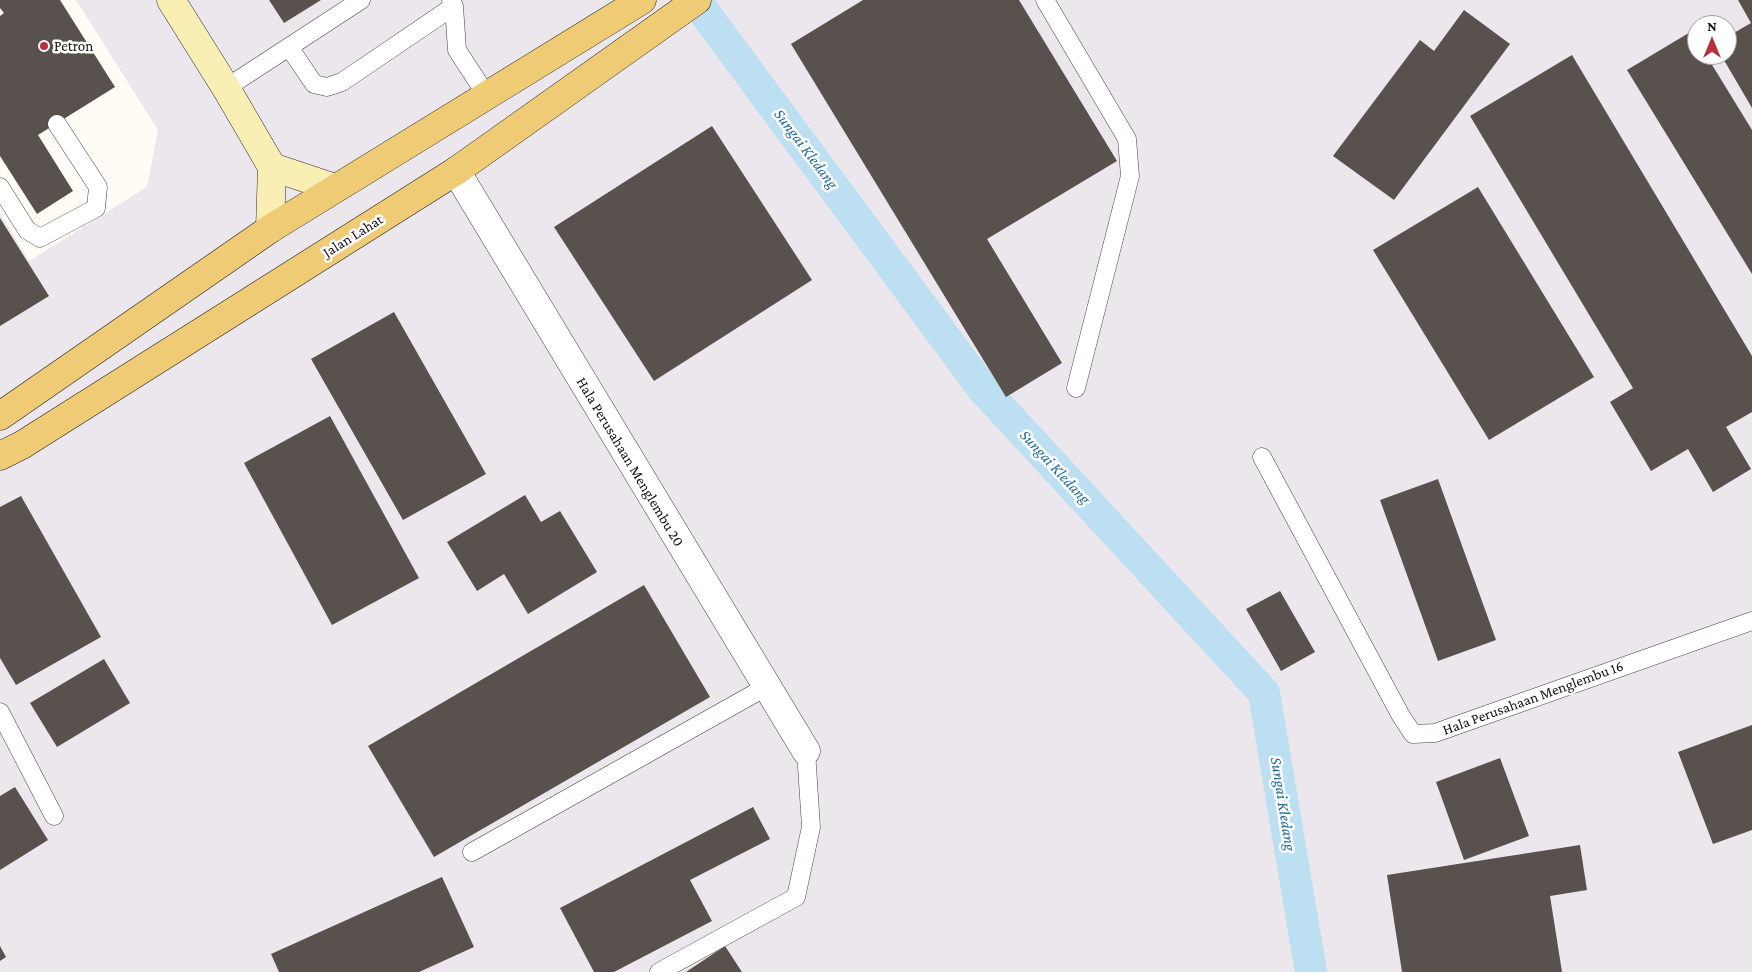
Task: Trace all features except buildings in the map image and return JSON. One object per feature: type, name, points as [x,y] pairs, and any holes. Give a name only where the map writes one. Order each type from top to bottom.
[{"type":"main road","name":"Jalan Lahat","points":[[0,456],[22,445],[456,171],[697,0]]},
{"type":"main road","points":[[0,416],[270,229],[487,96],[634,2]]},
{"type":"street","points":[[171,0],[226,88],[272,168],[270,229]]},
{"type":"street","points":[[272,168],[335,188]]},
{"type":"street","name":"Hala Perusahaan Menglembu 20","points":[[456,171],[806,752]]},
{"type":"lane","points":[[226,88],[361,0]]},
{"type":"lane","points":[[1045,0],[1127,139],[1130,176],[1076,388]]},
{"type":"lane","points":[[289,47],[314,84],[327,87],[342,82],[452,3],[457,50],[487,96]]},
{"type":"lane","points":[[0,187],[27,230],[40,238],[96,208],[98,187],[57,124]]},
{"type":"lane","name":"Hala Perusahaan Menglembu 16","points":[[1262,457],[1401,716],[1413,734],[1435,733],[1752,621]]},
{"type":"lane","points":[[472,852],[766,687]]},
{"type":"lane","points":[[0,712],[54,816]]},
{"type":"lane","points":[[659,972],[796,897],[811,828],[806,752]]},
{"type":"shaded area","points":[[76,0],[1752,0],[1752,972],[0,972],[0,213],[29,261],[147,187],[158,130]]},
{"type":"waterway","name":"Sungai Kledang","points":[[695,0],[983,389],[1264,693],[1311,972]]},
{"type":"place","name":"Petron","points":[[44,46]]}]
